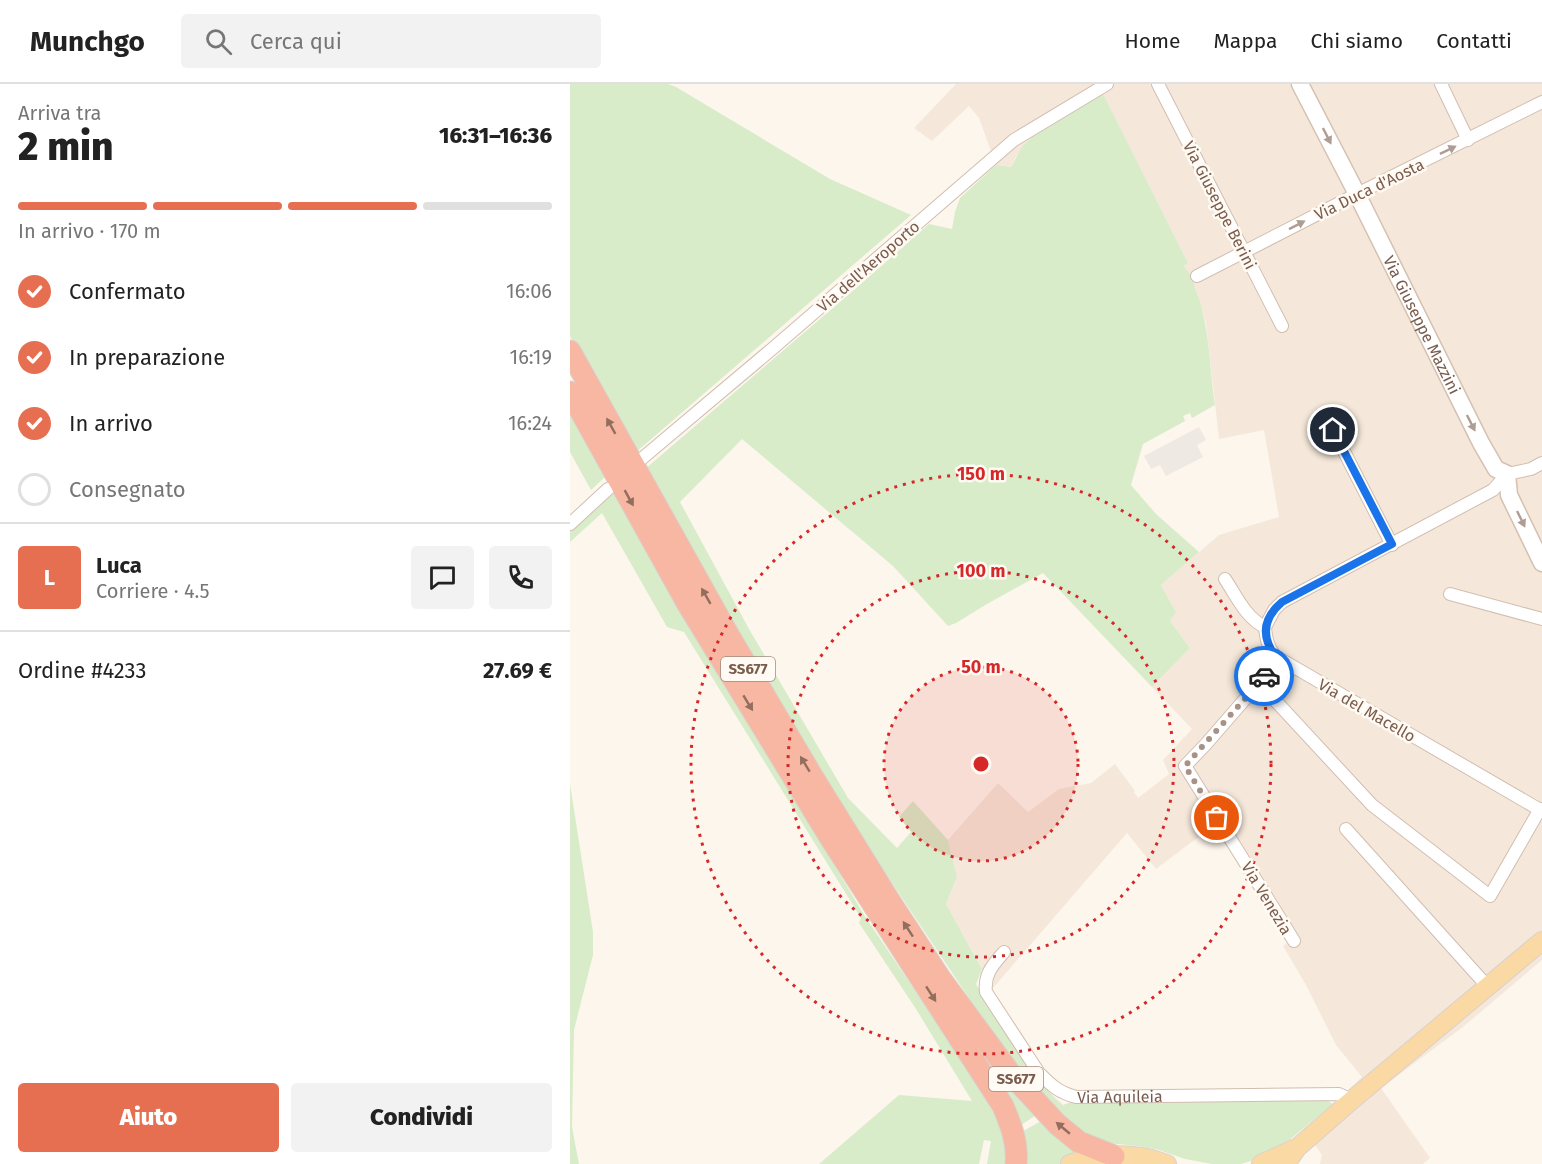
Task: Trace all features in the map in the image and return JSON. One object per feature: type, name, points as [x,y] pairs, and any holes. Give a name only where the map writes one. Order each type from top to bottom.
[{"type":"highway","name":"SS677","points":[[570,351],[654,504],[810,774],[940,978],[1010,1073],[1057,1124],[1079,1142],[1113,1156]]},
{"type":"highway","name":"SS677","points":[[570,392],[687,603],[831,839],[1003,1106],[1013,1132],[1016,1164]]},
{"type":"main road","points":[[1286,1164],[1297,1148],[1333,1116],[1542,941]]},
{"type":"main road","points":[[1261,1164],[1297,1148]]},
{"type":"main road","points":[[1070,1164],[1100,1156],[1128,1155],[1167,1164]]},
{"type":"street","name":"Via Giuseppe Berini","points":[[1158,84],[1282,326]]},
{"type":"street","name":"Via Giuseppe Mazzini","points":[[1300,84],[1481,443],[1496,469],[1507,474]]},
{"type":"street","points":[[1441,84],[1468,140]]},
{"type":"street","name":"Via dell'Aeroporto","points":[[639,461],[1014,140],[1101,86]]},
{"type":"street","name":"Via Duca d'Aosta","points":[[1197,276],[1542,102]]},
{"type":"street","points":[[1333,430],[1392,544]]},
{"type":"street","points":[[1275,656],[1269,648],[1265,627],[1274,610],[1282,602],[1493,490],[1507,474],[1531,469],[1542,463]]},
{"type":"street","points":[[1507,474],[1509,495],[1542,563]]},
{"type":"street","points":[[570,524],[608,489]]},
{"type":"street","points":[[1225,579],[1248,615],[1265,627]]},
{"type":"street","points":[[1450,594],[1542,619]]},
{"type":"street","name":"Via Venezia","points":[[1275,656],[1259,683],[1185,766],[1294,941]]},
{"type":"street","name":"Via del Macello","points":[[1275,656],[1541,810]]},
{"type":"street","points":[[1259,683],[1372,806],[1491,896],[1541,810]]},
{"type":"street","points":[[1346,829],[1488,987]]},
{"type":"street","name":"Via Aquileia","points":[[1004,952],[991,968],[985,982],[986,992],[1039,1073],[1062,1093],[1076,1097],[1339,1094],[1352,1100]]},
{"type":"shaded area","points":[[956,84],[1542,84],[1542,960],[1463,1027],[1381,1088],[1430,1158],[1423,1164],[1320,1164],[1322,1155],[1304,1129],[1362,1077],[1336,1045],[1306,985],[1283,946],[1289,942],[1268,907],[1263,909],[1257,897],[1261,894],[1217,823],[1156,869],[1127,833],[993,988],[946,904],[957,877],[948,840],[998,783],[1028,812],[1059,789],[1091,783],[1115,764],[1138,798],[1169,774],[1163,760],[1192,729],[1152,687],[1190,648],[1170,621],[1176,612],[1161,585],[1219,535],[1279,517],[1264,430],[1219,439],[1206,323],[1197,293],[1184,266],[1188,263],[1103,95],[1033,136],[1015,158],[1011,167],[996,165],[979,118],[969,106],[932,141],[914,128]]},
{"type":"shaded area","points":[[1199,427],[1206,440],[1197,445],[1203,457],[1166,476],[1160,465],[1151,469],[1144,456]]},
{"type":"green space","points":[[570,84],[668,84],[676,87],[830,179],[911,215],[635,453],[570,336]]},
{"type":"green space","points":[[1103,94],[1188,263],[1184,266],[1194,280],[1206,329],[1215,405],[1192,418],[1190,413],[1183,416],[1185,421],[1143,444],[1131,485],[1156,514],[1199,552],[1161,585],[1176,612],[1170,621],[1190,648],[1152,687],[1043,573],[948,626],[893,566],[742,439],[680,502],[749,629],[848,798],[897,848],[911,832],[899,817],[913,801],[948,840],[957,877],[946,904],[982,969],[976,984],[1026,1063],[1049,1092],[1063,1105],[1071,1102],[1327,1100],[1333,1104],[1282,1146],[1263,1157],[1241,1164],[1212,1164],[1185,1159],[1159,1150],[1097,1142],[1077,1132],[1033,1088],[975,1007],[884,871],[792,726],[645,469],[929,224],[952,229],[960,198],[996,165],[1011,167],[1022,147],[1033,136]]},
{"type":"green space","points":[[570,413],[605,477],[591,490],[570,452]]},
{"type":"green space","points":[[614,493],[864,915],[987,1092],[1006,1139],[1007,1164],[987,1164],[991,1141],[984,1140],[979,1164],[819,1164],[899,1095],[972,1101],[916,1009],[859,923],[861,918],[684,632],[667,627],[602,513],[570,542],[570,531]]},
{"type":"green space","points":[[570,784],[593,932],[593,955],[574,1030],[572,1127],[579,1164],[570,1164]]},
{"type":"green space","points":[[1008,1083],[1038,1114],[1018,1127],[1005,1087]]},
{"type":"green space","points":[[1041,1121],[1059,1139],[1083,1152],[1063,1164],[1020,1164],[1018,1134]]},
{"type":"way so far","points":[[1217,818],[1185,766],[1264,676]]},
{"type":"route","points":[[1264,676],[1275,656],[1269,648],[1265,627],[1274,610],[1282,602],[1392,544],[1333,430]]}]
